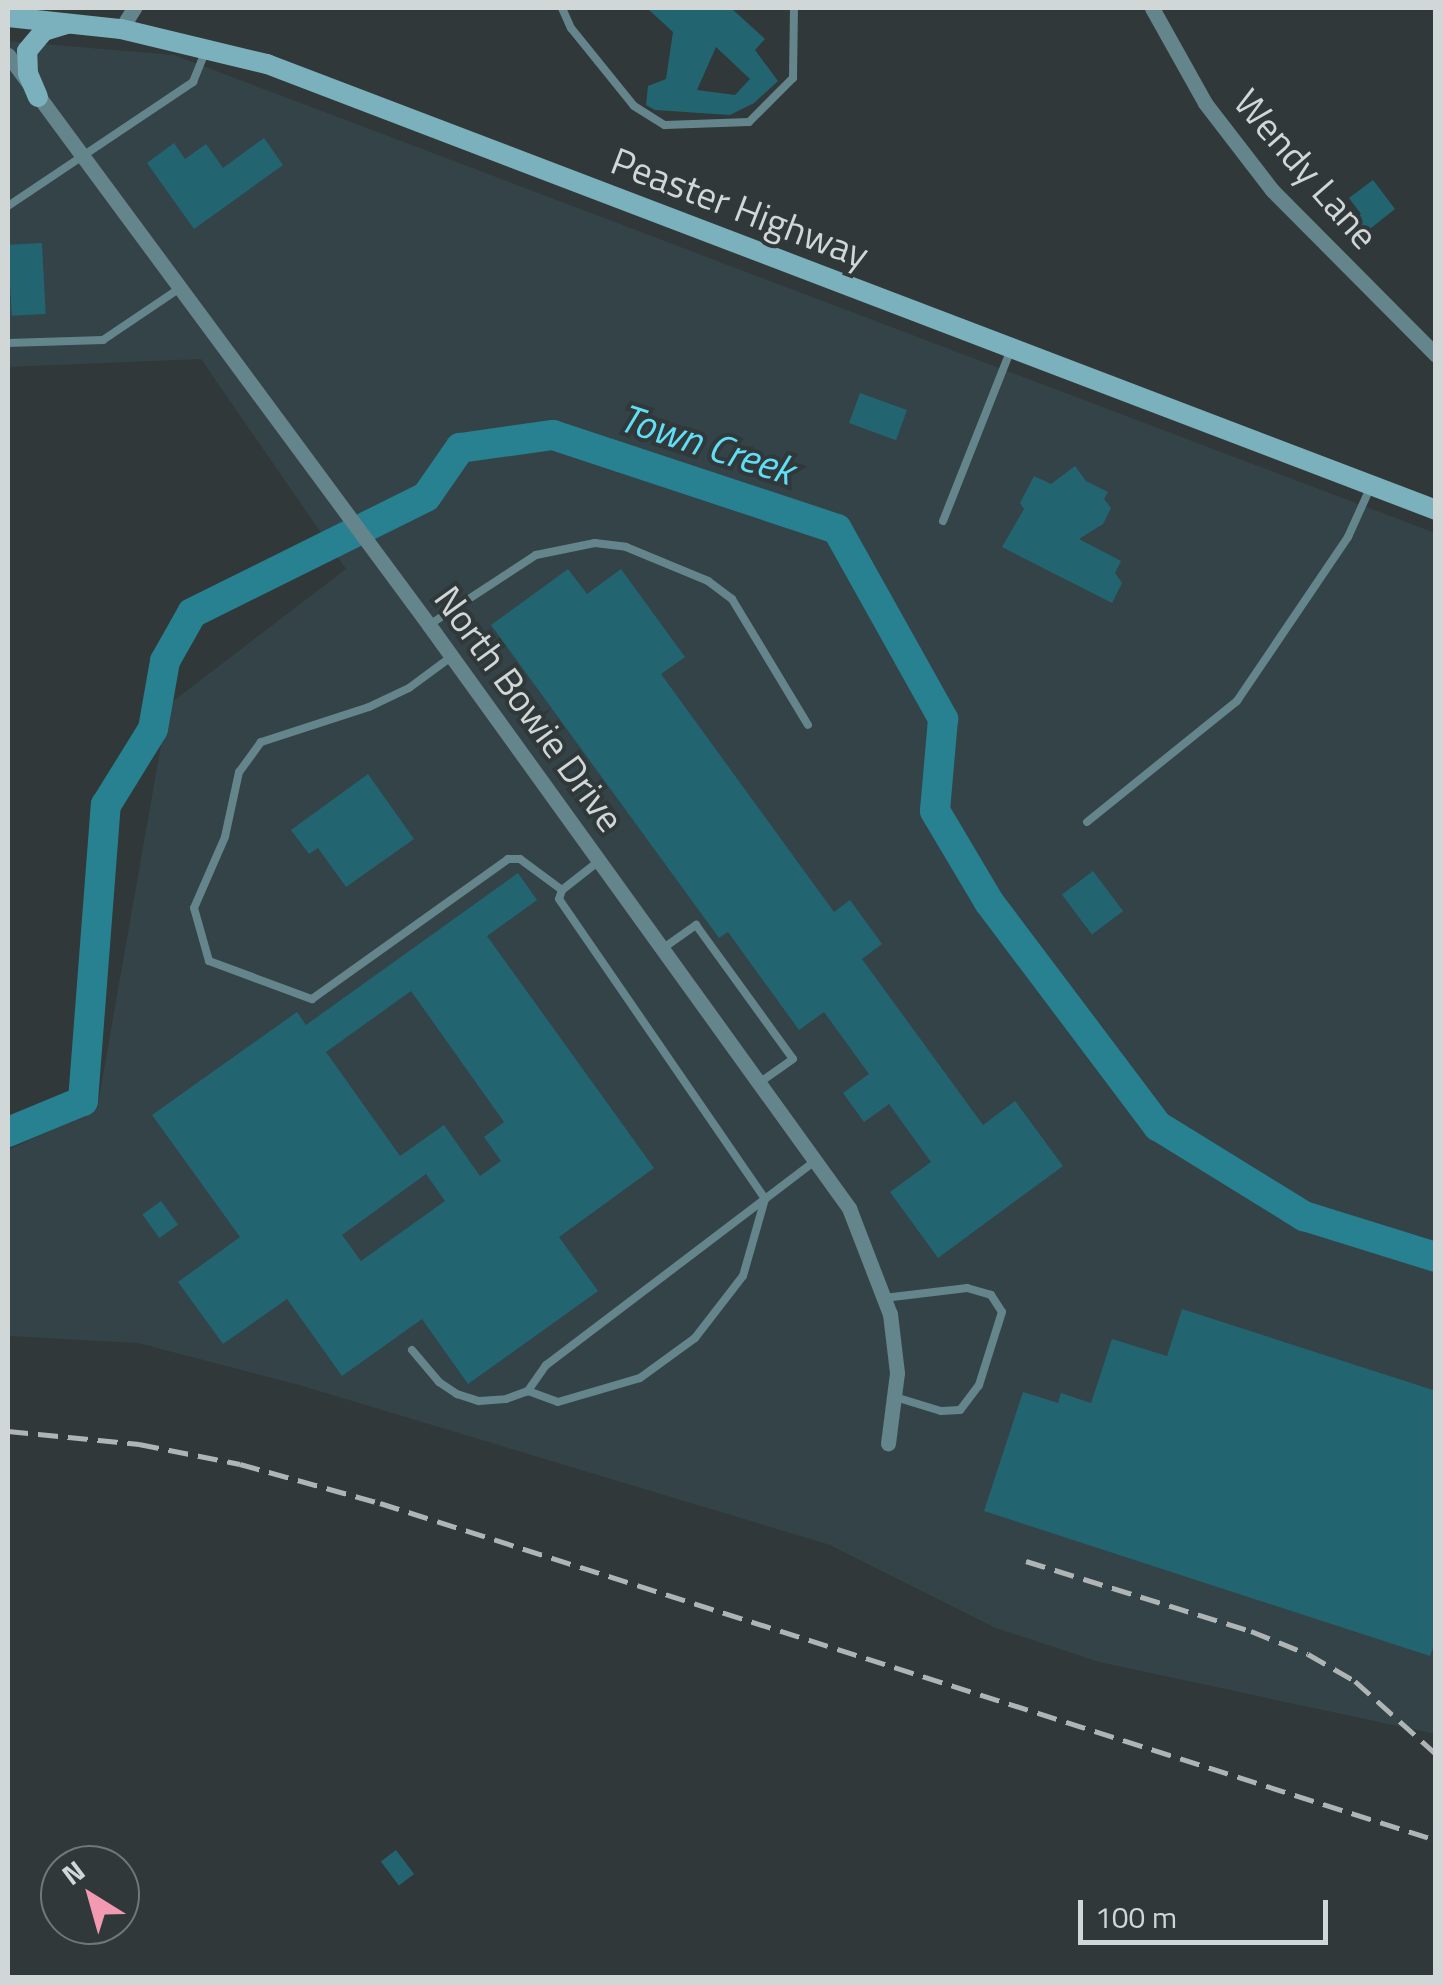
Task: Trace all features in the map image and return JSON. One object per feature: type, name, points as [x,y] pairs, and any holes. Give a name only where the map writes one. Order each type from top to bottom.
[{"type":"main road","name":"Peaster Highway","points":[[8,17],[121,29],[266,64],[1436,510]]},
{"type":"main road","points":[[38,97],[28,74],[27,51],[44,31],[71,22]]},
{"type":"street","points":[[121,29],[134,8]]},
{"type":"street","name":"Wendy Lane","points":[[1152,8],[1205,103],[1272,190],[1436,355]]},
{"type":"street","name":"North Bowie Drive","points":[[8,56],[452,656],[849,1208],[884,1298],[892,1334],[896,1397],[888,1444]]},
{"type":"lane","points":[[562,8],[571,28],[634,106],[665,124],[748,122],[793,78],[794,8]]},
{"type":"lane","points":[[8,206],[193,82],[206,50]]},
{"type":"lane","points":[[8,343],[103,340],[180,288]]},
{"type":"lane","points":[[943,521],[1011,349]]},
{"type":"lane","points":[[1087,822],[1237,701],[1348,537],[1372,486]]},
{"type":"lane","points":[[429,625],[536,556],[594,543],[626,547],[708,581],[732,599],[808,725]]},
{"type":"lane","points":[[452,656],[409,688],[369,707],[261,742],[239,772],[225,837],[194,908],[209,961],[312,999],[508,860],[520,859],[562,890]]},
{"type":"lane","points":[[600,861],[562,890],[559,899],[765,1198]]},
{"type":"lane","points":[[662,948],[696,925],[793,1059],[759,1083]]},
{"type":"lane","points":[[412,1350],[439,1382],[457,1394],[479,1401],[506,1399],[528,1391],[546,1365],[815,1162]]},
{"type":"lane","points":[[528,1391],[558,1402],[640,1378],[695,1338],[743,1276],[765,1198]]},
{"type":"lane","points":[[884,1298],[967,1288],[991,1296],[1002,1312],[979,1385],[960,1410],[942,1411],[896,1397]]},
{"type":"shaded area","points":[[8,41],[174,55],[1435,533],[1435,1734],[1099,1662],[996,1628],[830,1545],[299,1385],[138,1343],[8,1336],[8,1150],[97,1109],[168,705],[346,569],[201,359],[8,367]]},
{"type":"building","points":[[647,8],[731,8],[765,39],[755,50],[778,81],[754,103],[730,115],[655,110],[646,105],[648,86],[666,79],[673,32]],"holes":[[[716,47],[750,79],[735,95],[697,90]]]},
{"type":"building","points":[[264,138],[283,165],[194,229],[147,163],[174,143],[185,159],[206,144],[223,168]]},
{"type":"building","points":[[1373,180],[1395,209],[1366,232],[1355,218],[1361,214],[1349,198]]},
{"type":"building","points":[[42,243],[46,314],[12,316],[8,245]]},
{"type":"building","points":[[860,393],[907,410],[896,440],[849,423]]},
{"type":"building","points":[[1075,466],[1086,481],[1108,492],[1104,499],[1111,508],[1103,524],[1079,539],[1121,561],[1115,573],[1122,583],[1112,603],[1002,547],[1024,509],[1020,503],[1034,476],[1051,484]]},
{"type":"building","points":[[568,569],[587,594],[621,569],[685,657],[661,674],[834,912],[850,900],[882,944],[862,959],[983,1125],[1015,1101],[1063,1166],[938,1258],[890,1192],[931,1162],[889,1104],[864,1122],[843,1093],[869,1074],[824,1012],[799,1030],[728,932],[719,938],[491,625]]},
{"type":"building","points":[[368,774],[414,839],[346,887],[318,848],[309,854],[291,830]]},
{"type":"building","points":[[1093,871],[1123,911],[1092,934],[1062,894]]},
{"type":"building","points":[[518,873],[537,900],[487,936],[654,1168],[559,1237],[598,1291],[468,1384],[422,1319],[342,1376],[287,1299],[223,1344],[178,1282],[240,1237],[152,1115],[297,1012],[306,1025]],"holes":[[[411,991],[504,1122],[484,1137],[501,1161],[480,1176],[444,1125],[400,1156],[326,1052]],[[426,1174],[445,1201],[361,1261],[342,1235]]]},
{"type":"building","points":[[161,1201],[178,1224],[159,1238],[142,1215]]},
{"type":"building","points":[[1182,1309],[1436,1391],[1436,1640],[1430,1656],[984,1511],[1023,1392],[1058,1403],[1061,1393],[1091,1403],[1112,1339],[1167,1356]]},
{"type":"building","points":[[396,1850],[414,1874],[399,1885],[381,1861]]},
{"type":"waterway","name":"Town Creek","points":[[8,1132],[83,1101],[106,805],[153,729],[165,661],[192,613],[426,497],[460,448],[553,435],[837,529],[943,719],[935,811],[989,902],[1158,1126],[1304,1216],[1436,1257]]},
{"type":"railway","points":[[8,1431],[139,1444],[240,1464],[380,1503],[1436,1840]]},
{"type":"railway","points":[[1026,1561],[1251,1631],[1308,1654],[1355,1681],[1436,1754]]}]
